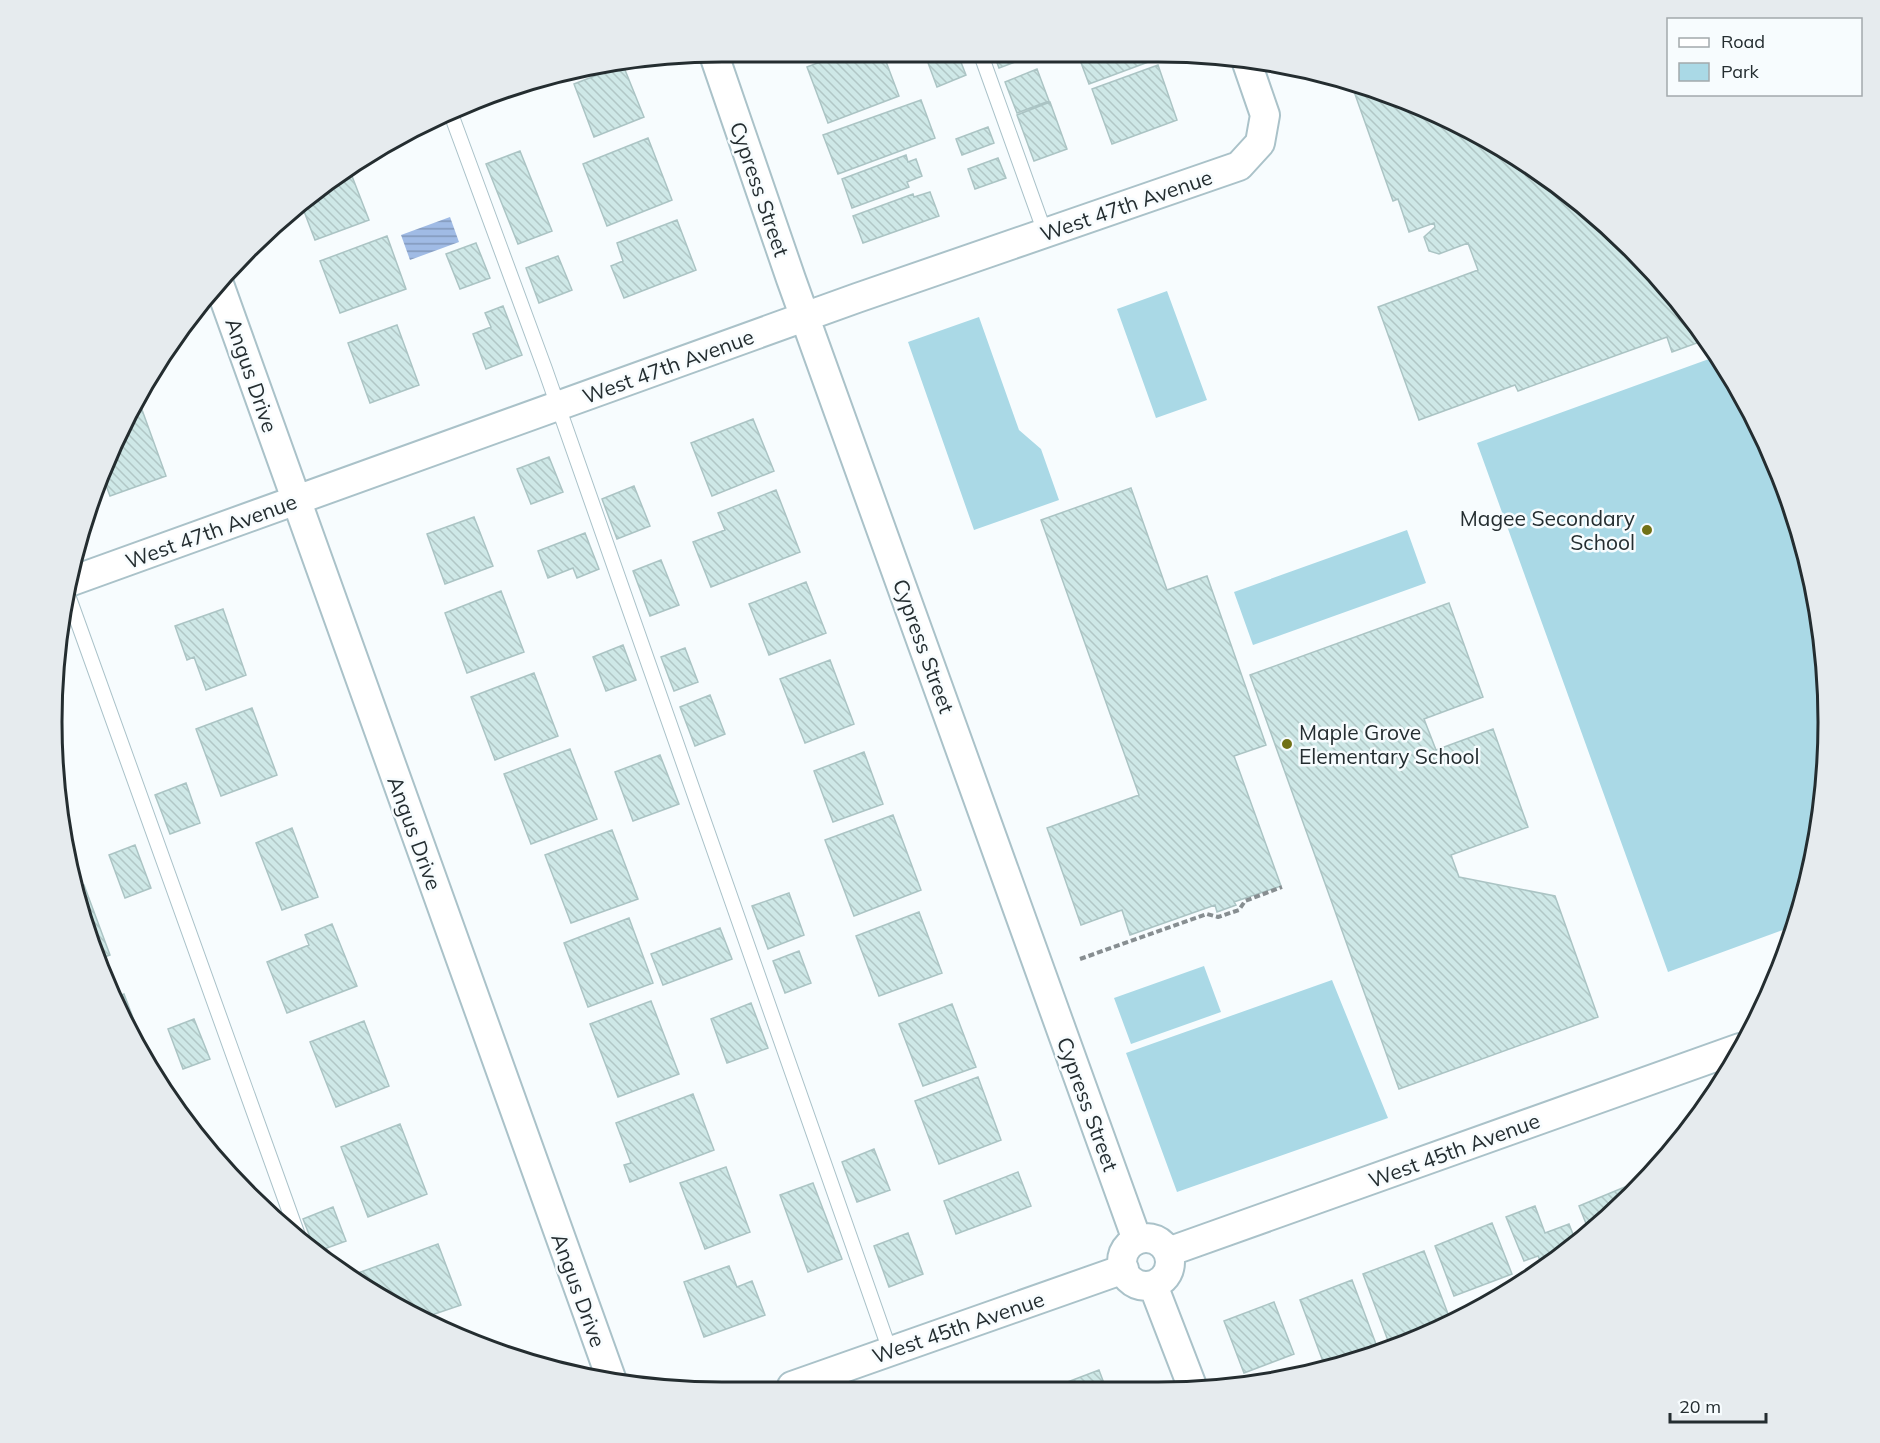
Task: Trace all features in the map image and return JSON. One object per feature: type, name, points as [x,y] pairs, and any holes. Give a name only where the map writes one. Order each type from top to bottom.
[{"type":"street","name":"Cypress Street","points":[[717,62],[1137,1240]]},
{"type":"street","name":"West 47th Avenue","points":[[77,579],[806,317],[1239,166],[1260,143],[1265,115],[1249,68]]},
{"type":"street","name":"Angus Drive","points":[[221,291],[609,1372]]},
{"type":"street","name":"West 45th Avenue","points":[[1168,1252],[1730,1051]]},
{"type":"street","points":[[1152,1239],[1168,1252],[1170,1260],[1166,1275],[1153,1285],[1132,1281],[1124,1269],[1124,1255],[1137,1240],[1152,1239]]},
{"type":"street","name":"West 45th Avenue","points":[[803,1382],[1124,1269]]},
{"type":"street","points":[[1153,1285],[1190,1381]]},
{"type":"lane","points":[[984,62],[1045,234]]},
{"type":"lane","points":[[453,119],[558,406],[890,1351]]},
{"type":"lane","points":[[72,606],[294,1224]]},
{"type":"path","points":[[1080,959],[1207,915],[1218,917],[1228,914],[1239,910],[1245,901],[1282,887]]},
{"type":"green space","points":[[1167,291],[1207,400],[1156,418],[1117,309]]},
{"type":"green space","points":[[979,317],[1019,430],[1041,449],[1059,500],[974,530],[908,342]]},
{"type":"green space","points":[[1709,359],[1730,392],[1768,469],[1796,551],[1813,635],[1818,722],[1813,808],[1806,850],[1784,930],[1668,972],[1477,443]]},
{"type":"green space","points":[[1407,530],[1426,583],[1253,645],[1234,592]]},
{"type":"green space","points":[[1204,966],[1221,1012],[1131,1044],[1114,998]]},
{"type":"green space","points":[[1332,980],[1388,1118],[1177,1192],[1126,1053]]},
{"type":"shaded area","points":[[450,217],[459,242],[410,260],[401,235]]},
{"type":"building","points":[[820,62],[886,62],[899,96],[828,123],[807,67]]},
{"type":"building","points":[[928,62],[961,62],[966,75],[937,87]]},
{"type":"building","points":[[997,62],[1015,62],[999,68]]},
{"type":"building","points":[[1081,62],[1148,62],[1089,84]]},
{"type":"building","points":[[1158,65],[1177,120],[1112,144],[1092,89]]},
{"type":"building","points":[[625,69],[644,117],[594,137],[574,84],[605,72]]},
{"type":"building","points":[[1037,69],[1049,101],[1017,113],[1005,82]]},
{"type":"building","points":[[1354,92],[1411,112],[1450,130],[1488,150],[1560,198],[1594,225],[1655,286],[1698,343],[1672,352],[1667,337],[1518,391],[1515,385],[1419,420],[1378,307],[1478,270],[1468,243],[1439,254],[1429,251],[1424,237],[1435,227],[1434,223],[1409,232],[1398,199],[1393,201]]},
{"type":"building","points":[[921,100],[935,138],[838,174],[823,135]]},
{"type":"building","points":[[1050,102],[1067,149],[1034,161],[1017,115]]},
{"type":"building","points":[[988,127],[994,143],[962,155],[956,139]]},
{"type":"building","points":[[648,138],[672,200],[607,226],[583,164]]},
{"type":"building","points":[[520,151],[552,231],[518,244],[486,164]]},
{"type":"building","points":[[906,155],[908,162],[916,159],[922,176],[907,182],[909,187],[852,208],[842,179]]},
{"type":"building","points":[[998,158],[1006,178],[975,189],[968,169]]},
{"type":"building","points":[[352,175],[369,220],[315,240],[304,211]]},
{"type":"building","points":[[930,192],[939,216],[863,243],[853,216],[913,194],[914,197]]},
{"type":"building","points":[[677,220],[696,270],[624,298],[611,266],[623,261],[617,243]]},
{"type":"building","points":[[387,236],[406,289],[340,313],[320,261]]},
{"type":"building","points":[[476,243],[490,278],[460,289],[446,254]]},
{"type":"building","points":[[558,256],[572,290],[539,303],[526,268]]},
{"type":"building","points":[[503,306],[522,355],[486,369],[473,334],[491,327],[485,313]]},
{"type":"building","points":[[397,325],[419,385],[370,403],[348,343]]},
{"type":"building","points":[[141,408],[166,476],[110,496],[106,485]]},
{"type":"building","points":[[753,419],[774,471],[712,496],[691,443]]},
{"type":"building","points":[[549,457],[563,492],[531,504],[517,469]]},
{"type":"building","points":[[634,486],[650,526],[617,539],[602,499]]},
{"type":"building","points":[[1131,488],[1167,590],[1207,576],[1266,745],[1234,756],[1281,886],[1234,902],[1236,905],[1217,912],[1215,905],[1130,935],[1122,910],[1081,925],[1047,828],[1139,795],[1041,520]]},
{"type":"building","points":[[776,490],[800,552],[711,587],[693,542],[725,530],[718,513]]},
{"type":"building","points":[[474,517],[493,566],[445,584],[427,534]]},
{"type":"building","points":[[585,533],[599,569],[577,578],[573,568],[548,578],[538,551]]},
{"type":"building","points":[[661,560],[679,605],[650,616],[633,571]]},
{"type":"building","points":[[806,582],[826,633],[769,655],[749,604]]},
{"type":"building","points":[[501,591],[524,652],[467,673],[445,613]]},
{"type":"building","points":[[1449,603],[1483,697],[1424,719],[1436,750],[1493,729],[1528,827],[1451,855],[1459,877],[1555,896],[1598,1017],[1399,1089],[1250,675]]},
{"type":"building","points":[[223,609],[246,675],[206,690],[194,657],[187,660],[175,626]]},
{"type":"building","points":[[623,645],[636,680],[606,691],[593,657]]},
{"type":"building","points":[[685,648],[698,682],[674,691],[661,657]]},
{"type":"building","points":[[830,660],[854,724],[805,743],[780,679]]},
{"type":"building","points":[[534,673],[558,736],[495,760],[471,697]]},
{"type":"building","points":[[710,695],[725,734],[695,746],[680,707]]},
{"type":"building","points":[[252,708],[277,775],[221,796],[196,729]]},
{"type":"building","points":[[570,749],[597,819],[531,844],[504,774]]},
{"type":"building","points":[[864,752],[883,804],[833,822],[814,771]]},
{"type":"building","points":[[660,755],[679,804],[633,821],[615,772]]},
{"type":"building","points":[[186,783],[200,823],[170,834],[155,795]]},
{"type":"building","points":[[893,815],[921,890],[854,916],[825,840]]},
{"type":"building","points":[[292,828],[318,897],[282,910],[256,843]]},
{"type":"building","points":[[612,830],[638,899],[571,923],[545,855]]},
{"type":"building","points":[[135,845],[151,888],[125,898],[109,855]]},
{"type":"building","points":[[84,885],[110,955],[105,957]]},
{"type":"building","points":[[789,893],[804,935],[768,949],[752,906]]},
{"type":"building","points":[[919,912],[942,973],[879,996],[856,936]]},
{"type":"building","points":[[629,918],[653,983],[588,1007],[564,943]]},
{"type":"building","points":[[332,924],[357,986],[287,1013],[267,962],[309,945],[305,935]]},
{"type":"building","points":[[720,928],[732,959],[663,985],[651,954]]},
{"type":"building","points":[[799,951],[811,983],[785,993],[773,961]]},
{"type":"building","points":[[124,994],[135,1022],[130,1013],[122,995]]},
{"type":"building","points":[[651,1001],[679,1074],[618,1097],[590,1024]]},
{"type":"building","points":[[751,1003],[768,1048],[727,1063],[711,1019]]},
{"type":"building","points":[[952,1004],[976,1067],[923,1086],[899,1024]]},
{"type":"building","points":[[194,1019],[210,1059],[183,1069],[168,1029]]},
{"type":"building","points":[[364,1021],[389,1086],[336,1107],[310,1042]]},
{"type":"building","points":[[978,1077],[1001,1140],[939,1164],[915,1101]]},
{"type":"building","points":[[693,1094],[714,1150],[630,1182],[624,1165],[631,1163],[616,1123]]},
{"type":"building","points":[[400,1124],[427,1194],[368,1217],[341,1147]]},
{"type":"building","points":[[874,1149],[890,1190],[857,1202],[842,1162]]},
{"type":"building","points":[[726,1167],[750,1232],[705,1249],[680,1183]]},
{"type":"building","points":[[1018,1172],[1031,1206],[956,1234],[944,1201]]},
{"type":"building","points":[[813,1183],[842,1259],[808,1272],[780,1195]]},
{"type":"building","points":[[1627,1186],[1586,1224],[1579,1206]]},
{"type":"building","points":[[1535,1206],[1545,1233],[1569,1224],[1573,1235],[1540,1260],[1538,1256],[1524,1261],[1506,1217]]},
{"type":"building","points":[[333,1207],[346,1241],[325,1249],[310,1237],[303,1219]]},
{"type":"building","points":[[1492,1223],[1512,1274],[1454,1296],[1435,1246]]},
{"type":"building","points":[[908,1233],[923,1274],[889,1287],[874,1246]]},
{"type":"building","points":[[438,1244],[461,1305],[433,1315],[391,1293],[359,1273]]},
{"type":"building","points":[[1424,1251],[1448,1314],[1388,1340],[1363,1274]]},
{"type":"building","points":[[729,1266],[737,1287],[752,1281],[765,1315],[704,1337],[684,1282]]},
{"type":"building","points":[[1352,1280],[1376,1344],[1323,1361],[1300,1300]]},
{"type":"building","points":[[1274,1302],[1294,1354],[1244,1373],[1224,1321]]},
{"type":"building","points":[[1099,1370],[1104,1382],[1068,1382]]},
{"type":"place","name":"Magee Secondary School","points":[[1647,530]]},
{"type":"place","name":"Maple Grove Elementary School","points":[[1287,744]]}]
